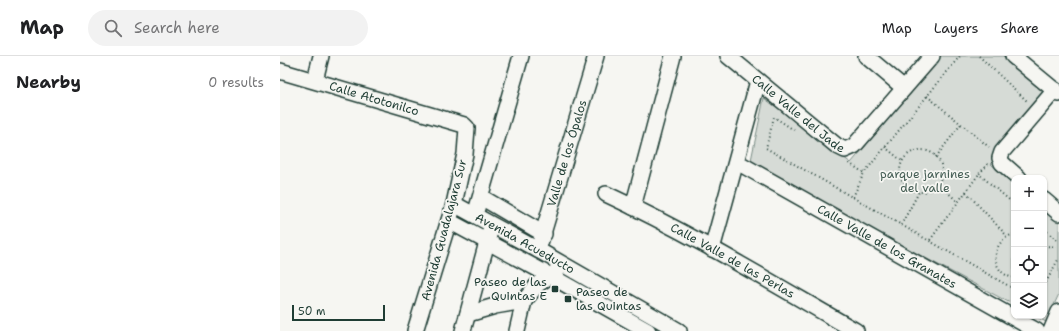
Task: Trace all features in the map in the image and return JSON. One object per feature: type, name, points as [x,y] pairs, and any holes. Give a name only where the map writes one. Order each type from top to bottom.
[{"type":"street","points":[[315,80],[321,56]]},
{"type":"street","points":[[475,215],[521,56]]},
{"type":"street","name":"Valle de los Ópalos","points":[[538,250],[596,56]]},
{"type":"street","points":[[633,206],[673,56]]},
{"type":"street","name":"Calle Valle del Jade","points":[[728,56],[837,146],[845,150],[854,146],[932,56]]},
{"type":"street","points":[[866,56],[904,88]]},
{"type":"street","points":[[1016,175],[1002,163],[1000,158],[1002,152],[1057,92],[1021,58]]},
{"type":"street","name":"Calle Atotonilco","points":[[280,70],[467,128]]},
{"type":"street","points":[[712,249],[758,81]]},
{"type":"street","name":"Avenida Guadalajara Sur","points":[[415,331],[454,204],[465,154],[467,128]]},
{"type":"street","name":"Calle Valle de los Granates","points":[[737,162],[1037,331]]},
{"type":"street","name":"Calle Valle de las Perlas","points":[[606,194],[633,206],[712,249],[856,331]]},
{"type":"street","points":[[481,197],[544,234]]},
{"type":"street","points":[[1047,203],[1059,213]]},
{"type":"street","name":"Avenida Acueducto","points":[[454,204],[680,331]]},
{"type":"street","name":"Avenida Acueducto","points":[[449,221],[648,331]]},
{"type":"street","points":[[463,331],[491,224]]},
{"type":"street","points":[[517,331],[524,300],[538,284],[549,275],[568,267]]},
{"type":"street","points":[[468,314],[495,306],[524,300]]},
{"type":"street","points":[[1051,331],[1059,312]]},
{"type":"path","points":[[853,197],[864,173],[960,56]]},
{"type":"path","points":[[927,96],[990,148]]},
{"type":"path","points":[[799,133],[774,117],[766,148],[1011,287]]},
{"type":"path","points":[[936,156],[961,124]]},
{"type":"path","points":[[885,147],[902,161]]},
{"type":"path","points":[[924,150],[936,156],[942,169],[938,183],[933,188],[919,192],[906,186],[900,174],[902,161],[906,156],[911,152],[924,150]]},
{"type":"path","points":[[844,161],[864,173]]},
{"type":"path","points":[[929,241],[979,174]]},
{"type":"path","points":[[938,183],[958,202]]},
{"type":"path","points":[[901,225],[919,192]]},
{"type":"path","points":[[966,192],[1006,236]]},
{"type":"path","points":[[1047,232],[1059,242]]},
{"type":"path","points":[[1011,235],[1006,236],[1001,241],[997,247],[996,254],[996,262],[999,268],[1004,274],[1011,277]]},
{"type":"path","points":[[1047,246],[1059,247]]},
{"type":"path","points":[[1046,283],[1059,258]]},
{"type":"green space","name":"parque jarnines del valle","points":[[941,56],[1003,56],[1049,91],[991,164],[1011,181],[1011,303],[750,165],[764,98],[851,163]]},
{"type":"green space","points":[[1047,211],[1059,221],[1059,294],[1046,322],[1040,319],[1047,319]]},
{"type":"place","name":"Paseo de las Quintas E","points":[[555,289]]},
{"type":"place","name":"Paseo de las Quintas","points":[[568,299]]}]
